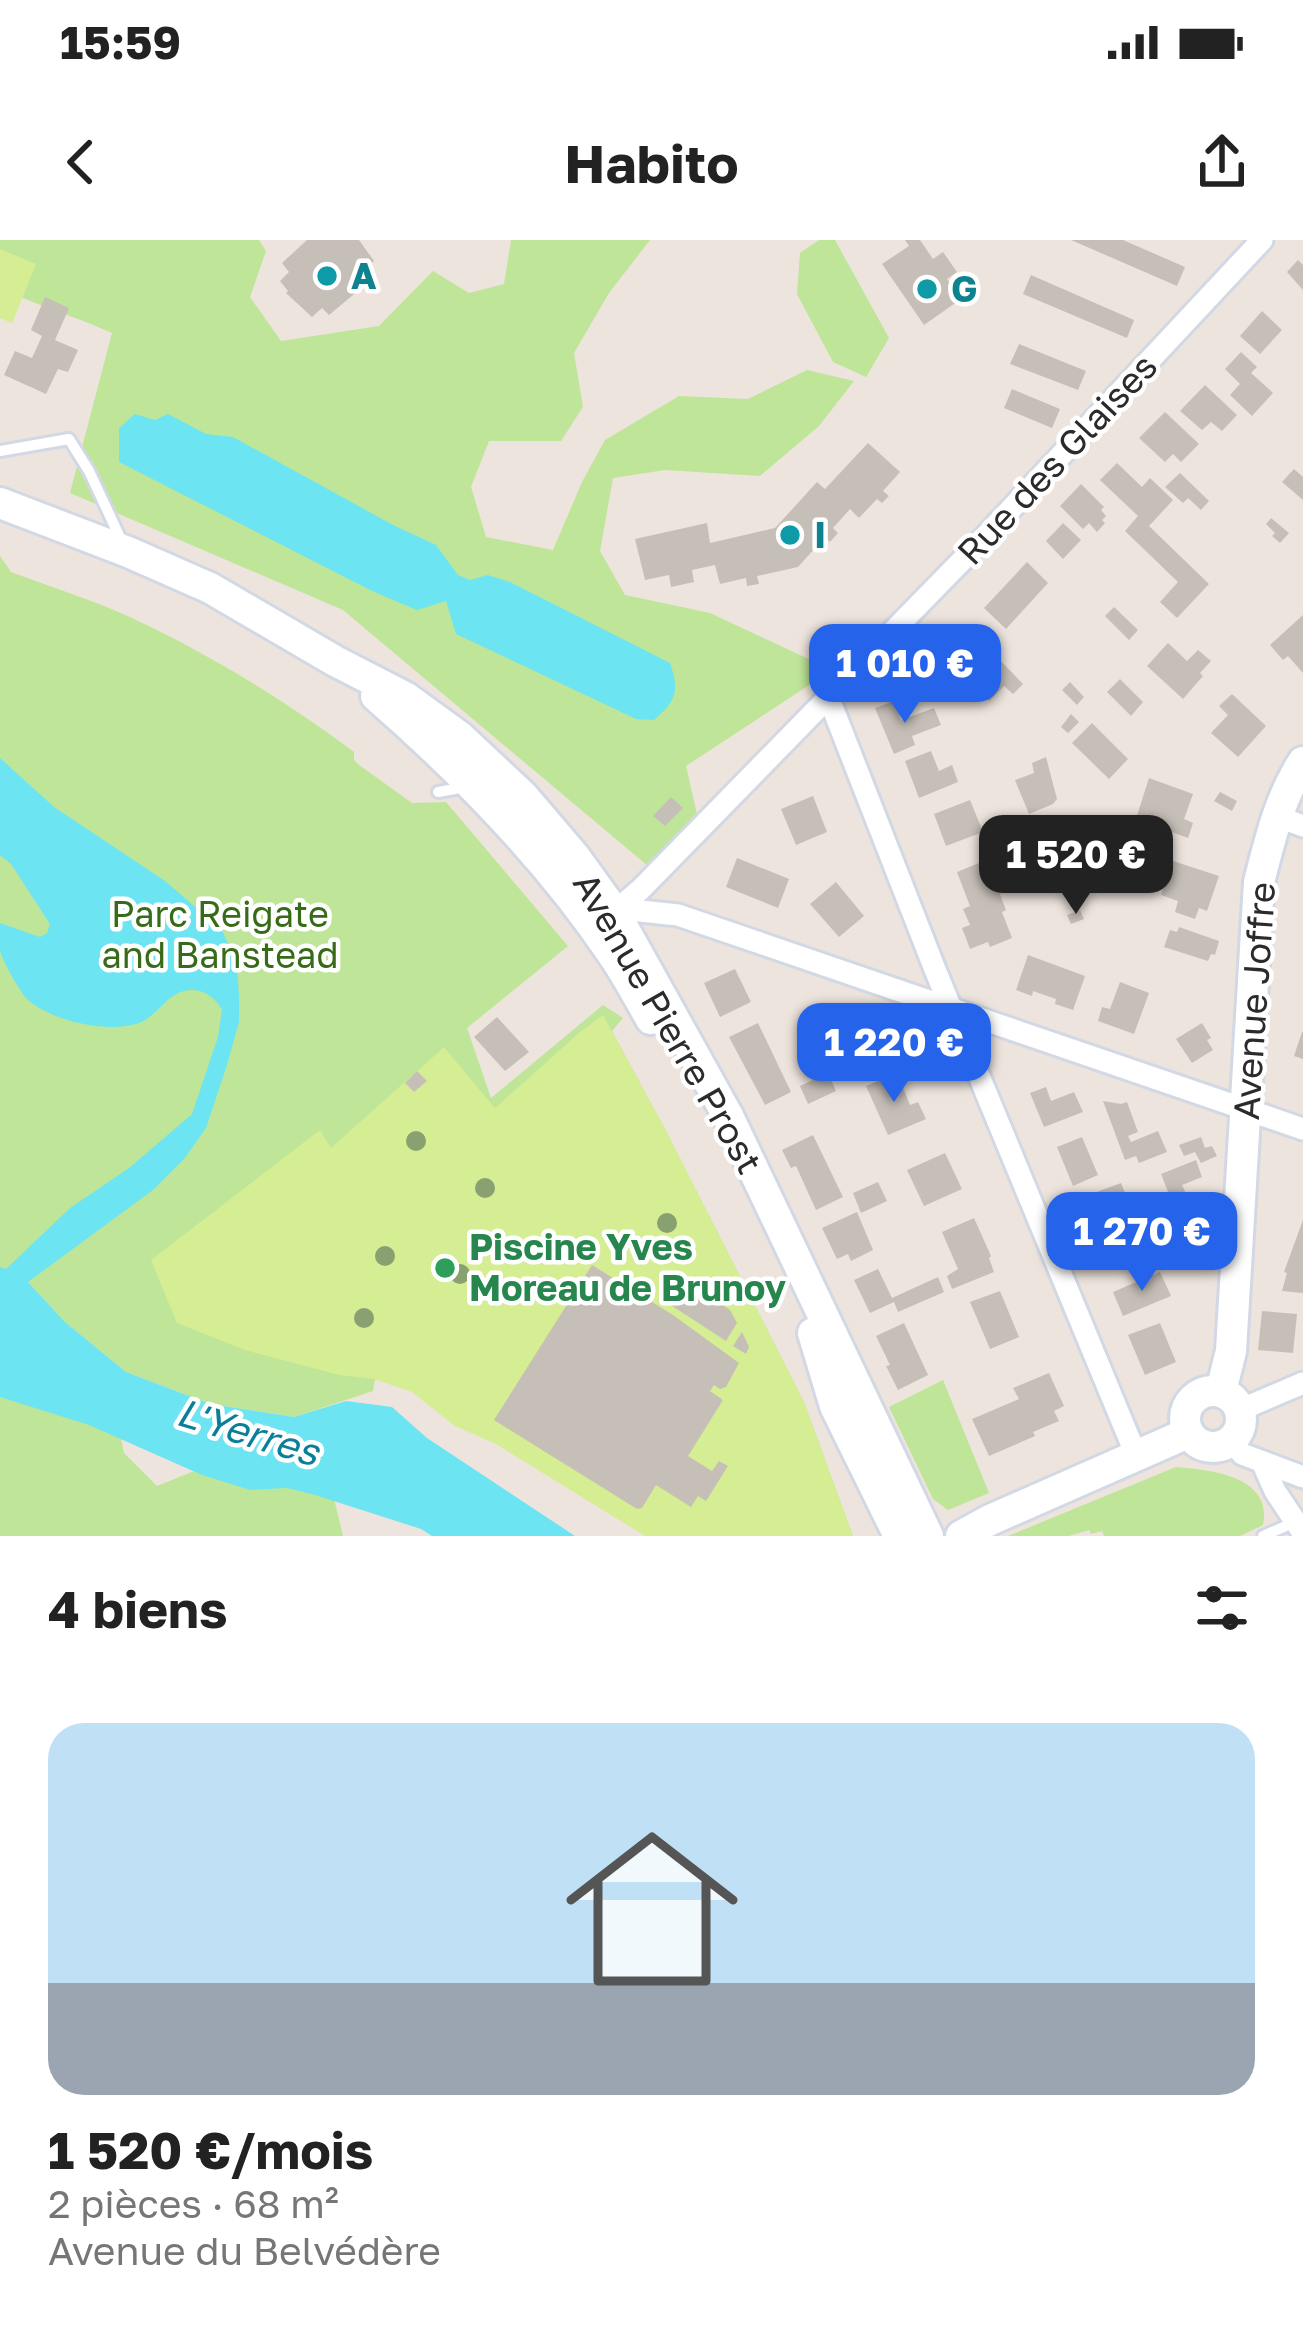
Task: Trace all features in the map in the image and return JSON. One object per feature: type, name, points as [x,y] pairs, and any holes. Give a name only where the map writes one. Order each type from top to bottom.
[{"type":"main road","name":"Avenue Pierre Prost","points":[[0,503],[210,589],[405,697],[460,736],[523,796],[728,1116],[928,1536]]},
{"type":"main road","name":"Avenue Pierre Prost","points":[[334,661],[396,714],[451,786],[517,834],[604,920],[616,959],[686,1079],[792,1287],[820,1350],[835,1406],[899,1536]]},
{"type":"main road","name":"Avenue Joffre","points":[[1231,1414],[1259,882],[1289,821],[1290,782],[1303,762]]},
{"type":"main road","points":[[1202,1393],[1231,1414],[1225,1445],[1208,1447],[1188,1433],[1185,1414],[1202,1393]]},
{"type":"main road","points":[[961,1536],[1188,1433]]},
{"type":"street","name":"Rue des Glaises","points":[[604,920],[641,889],[981,541],[1262,240]]},
{"type":"street","points":[[828,696],[1136,1455]]},
{"type":"street","points":[[604,920],[678,915],[1303,1129]]},
{"type":"street","points":[[1303,1383],[1231,1414],[1242,1454],[1303,1478]]},
{"type":"street","points":[[1263,1464],[1299,1527]]},
{"type":"lane","points":[[0,452],[68,439],[128,552]]},
{"type":"lane","points":[[451,786],[460,736]]},
{"type":"lane","points":[[1263,1536],[1299,1527]]},
{"type":"green space","points":[[0,240],[259,240],[266,251],[250,297],[281,341],[379,326],[433,271],[469,293],[504,284],[511,240],[650,240],[609,293],[574,353],[583,407],[561,441],[489,441],[471,487],[486,537],[553,550],[605,440],[679,396],[748,399],[807,370],[854,381],[819,426],[760,476],[665,470],[613,478],[600,551],[625,595],[710,613],[832,670],[686,766],[697,814],[648,866],[343,610],[70,493],[112,333],[0,287]]},
{"type":"green space","points":[[819,240],[835,240],[889,338],[866,377],[833,362],[797,294],[800,253]]},
{"type":"green space","points":[[0,249],[36,264],[12,323],[0,318]]},
{"type":"green space","name":"Parc Reigate and Banstead","points":[[0,556],[11,572],[132,618],[246,679],[354,752],[359,765],[412,803],[446,802],[568,946],[467,1028],[491,1098],[603,1005],[623,1018],[612,1031],[804,1402],[853,1536],[375,1379],[373,1391],[294,1417],[210,1404],[126,1372],[65,1322],[27,1281],[0,1267]]},
{"type":"green space","name":"Piscine Yves Moreau de Brunoy","points":[[603,1015],[804,1402],[853,1536],[645,1536],[496,1444],[455,1426],[412,1392],[245,1350],[177,1323],[151,1260],[320,1130],[331,1148],[444,1047],[495,1108]]},
{"type":"green space","points":[[943,1380],[989,1493],[948,1510],[933,1499],[889,1407]]},
{"type":"green space","points":[[0,1397],[116,1415],[124,1453],[157,1486],[224,1459],[331,1486],[343,1536],[0,1536]]},
{"type":"green space","points":[[1176,1467],[1222,1474],[1249,1486],[1264,1509],[1263,1525],[1240,1536],[1104,1536],[1102,1531],[1091,1534],[1089,1530],[1069,1536],[1008,1536]]},
{"type":"water","points":[[135,414],[155,420],[168,414],[206,434],[233,437],[436,545],[458,575],[470,580],[488,575],[510,582],[670,663],[675,681],[671,701],[654,720],[636,719],[456,634],[446,601],[417,610],[372,591],[119,462],[119,428]]},
{"type":"water","name":"L'Yerres","points":[[0,758],[54,807],[165,881],[222,930],[237,964],[239,997],[239,1022],[206,1128],[184,1159],[153,1190],[28,1282],[65,1322],[126,1372],[210,1404],[294,1417],[346,1401],[392,1407],[427,1438],[575,1536],[432,1536],[315,1495],[287,1488],[250,1490],[202,1475],[89,1425],[0,1397],[0,1267],[6,1269],[70,1208],[129,1168],[192,1114],[218,1037],[222,1009],[209,995],[191,990],[175,995],[144,1021],[110,1027],[65,1019],[25,997],[1,955],[0,923],[40,937],[50,924],[11,864],[0,855]]},
{"type":"building","name":"A","points":[[307,240],[359,240],[374,261],[363,270],[371,280],[329,315],[322,308],[312,317],[280,281],[289,272],[282,263]]},
{"type":"building","name":"G","points":[[905,240],[920,240],[933,259],[943,252],[957,272],[947,279],[961,299],[924,325],[882,264],[909,246]]},
{"type":"building","points":[[1071,240],[1123,240],[1185,267],[1177,286]]},
{"type":"building","points":[[1298,260],[1303,265],[1303,290],[1287,272]]},
{"type":"building","points":[[1031,275],[1134,320],[1127,338],[1023,294]]},
{"type":"building","points":[[45,297],[69,308],[55,340],[78,350],[68,372],[58,369],[46,394],[4,375],[15,351],[32,358],[42,336],[31,330]]},
{"type":"building","points":[[1262,311],[1282,330],[1260,354],[1240,336]]},
{"type":"building","points":[[1019,344],[1086,371],[1078,390],[1010,364]]},
{"type":"building","points":[[1241,352],[1257,367],[1251,373],[1273,393],[1252,416],[1230,395],[1240,384],[1225,369]]},
{"type":"building","points":[[1205,385],[1237,415],[1222,431],[1211,422],[1202,430],[1180,411]]},
{"type":"building","points":[[1012,389],[1060,409],[1052,428],[1004,408]]},
{"type":"building","points":[[1165,412],[1199,444],[1181,462],[1173,454],[1165,462],[1139,438]]},
{"type":"building","points":[[868,443],[900,472],[883,491],[889,496],[882,503],[877,499],[859,518],[850,509],[833,528],[838,533],[830,542],[825,537],[798,567],[757,576],[759,584],[747,586],[746,578],[720,584],[715,565],[692,570],[694,582],[671,587],[669,575],[645,580],[635,539],[707,523],[710,543],[775,528],[817,482],[825,489]]},
{"type":"building","points":[[1117,463],[1142,487],[1150,478],[1173,500],[1149,526],[1209,584],[1177,618],[1160,602],[1178,582],[1125,531],[1138,516],[1100,480]]},
{"type":"building","points":[[1294,469],[1303,477],[1303,500],[1282,482]]},
{"type":"building","points":[[1180,473],[1209,501],[1201,510],[1188,498],[1183,503],[1165,487]]},
{"type":"building","points":[[1081,484],[1104,507],[1105,523],[1097,532],[1089,523],[1083,529],[1060,506]]},
{"type":"building","points":[[1271,518],[1289,533],[1280,543],[1266,524]]},
{"type":"building","points":[[1063,523],[1081,540],[1063,559],[1046,541]]},
{"type":"building","points":[[1027,562],[1048,583],[1006,629],[984,608]]},
{"type":"building","points":[[1114,607],[1138,630],[1129,640],[1105,616]]},
{"type":"building","points":[[1303,615],[1303,673],[1270,645]]},
{"type":"building","points":[[1168,643],[1187,661],[1198,650],[1211,661],[1183,699],[1147,666]]},
{"type":"building","points":[[997,657],[1023,684],[1013,694],[1004,686],[989,701],[970,684]]},
{"type":"building","points":[[1120,679],[1143,702],[1131,716],[1107,692]]},
{"type":"building","points":[[1070,682],[1084,697],[1077,705],[1062,690]]},
{"type":"building","points":[[1232,694],[1266,726],[1238,757],[1211,733],[1228,715],[1219,706]]},
{"type":"building","points":[[894,701],[901,720],[934,708],[941,725],[912,736],[915,745],[894,754],[875,708]]},
{"type":"building","points":[[1071,714],[1079,722],[1068,733],[1061,727]]},
{"type":"building","points":[[1092,723],[1128,759],[1109,779],[1072,743]]},
{"type":"building","points":[[931,751],[939,771],[952,765],[958,782],[919,798],[905,761]]},
{"type":"building","points":[[1046,757],[1057,799],[1029,814],[1015,780],[1034,773],[1032,763]]},
{"type":"building","points":[[1149,778],[1193,794],[1184,819],[1193,823],[1188,838],[1136,819]]},
{"type":"building","points":[[1220,792],[1237,801],[1232,811],[1214,801]]},
{"type":"building","points":[[813,796],[827,832],[796,845],[781,809]]},
{"type":"building","points":[[671,797],[683,808],[665,826],[653,816]]},
{"type":"building","points":[[970,800],[983,832],[946,846],[934,814]]},
{"type":"building","points":[[1090,822],[1092,831],[1073,835],[1071,826]]},
{"type":"building","points":[[737,858],[789,879],[778,908],[726,887]]},
{"type":"building","points":[[989,859],[1012,938],[970,949],[962,928],[970,925],[963,909],[970,906],[957,872]]},
{"type":"building","points":[[1173,861],[1219,876],[1207,911],[1199,908],[1195,919],[1175,912],[1178,901],[1161,895]]},
{"type":"building","points":[[836,882],[864,916],[839,937],[810,904]]},
{"type":"building","points":[[1080,910],[1084,919],[1071,924],[1067,915]]},
{"type":"building","points":[[1179,927],[1219,941],[1215,955],[1208,961],[1164,947],[1170,930],[1177,932]]},
{"type":"building","points":[[1028,955],[1085,976],[1073,1010],[1055,1004],[1056,999],[1016,990]]},
{"type":"building","points":[[735,969],[751,1002],[720,1017],[704,983]]},
{"type":"building","points":[[1120,982],[1149,993],[1134,1034],[1098,1021],[1102,1007],[1110,1009]]},
{"type":"building","points":[[869,1016],[880,1045],[843,1060],[832,1030]]},
{"type":"building","points":[[497,1017],[529,1052],[505,1071],[474,1037]]},
{"type":"building","points":[[758,1023],[791,1092],[765,1105],[729,1037]]},
{"type":"building","points":[[1202,1023],[1213,1050],[1192,1063],[1176,1039]]},
{"type":"building","points":[[1303,1032],[1303,1059],[1294,1056]]},
{"type":"building","points":[[417,1071],[427,1081],[414,1092],[405,1083]]},
{"type":"building","points":[[828,1073],[836,1091],[808,1104],[800,1086]]},
{"type":"building","points":[[897,1073],[910,1105],[918,1102],[926,1119],[888,1135],[866,1086]]},
{"type":"building","points":[[1046,1087],[1051,1101],[1074,1092],[1083,1112],[1044,1127],[1030,1093]]},
{"type":"building","points":[[1103,1101],[1127,1102],[1138,1132],[1128,1136],[1131,1142],[1158,1131],[1167,1152],[1139,1163],[1136,1156],[1125,1160]]},
{"type":"building","points":[[813,1135],[843,1197],[816,1210],[796,1166],[791,1168],[782,1150]]},
{"type":"building","points":[[1082,1137],[1098,1175],[1073,1186],[1057,1147]]},
{"type":"building","points":[[1201,1137],[1205,1148],[1212,1146],[1217,1156],[1201,1163],[1195,1152],[1184,1156],[1179,1145]]},
{"type":"building","points":[[945,1153],[962,1189],[924,1206],[907,1170]]},
{"type":"building","points":[[1196,1160],[1202,1177],[1182,1185],[1187,1196],[1172,1202],[1161,1174]]},
{"type":"building","points":[[878,1182],[887,1201],[861,1213],[853,1193]]},
{"type":"building","points":[[1121,1183],[1146,1245],[1125,1253],[1106,1204],[1100,1207],[1094,1193]]},
{"type":"building","points":[[857,1212],[873,1250],[851,1261],[848,1254],[837,1259],[822,1228]]},
{"type":"building","points":[[974,1218],[994,1272],[952,1289],[947,1276],[958,1269],[942,1232]]},
{"type":"building","points":[[1303,1220],[1303,1293],[1282,1291],[1284,1272]]},
{"type":"building","points":[[592,1265],[739,1363],[726,1387],[714,1385],[710,1391],[723,1400],[688,1456],[712,1471],[719,1461],[728,1466],[706,1501],[698,1496],[691,1507],[656,1485],[637,1509],[494,1420]]},
{"type":"building","points":[[878,1269],[892,1298],[938,1277],[944,1292],[898,1312],[894,1302],[870,1313],[854,1280]]},
{"type":"building","points":[[1160,1272],[1171,1296],[1123,1316],[1113,1292]]},
{"type":"building","points":[[682,1278],[730,1310],[737,1323],[726,1341],[666,1302]]},
{"type":"building","points":[[1000,1291],[1019,1337],[990,1349],[970,1302]]},
{"type":"building","points":[[1262,1311],[1297,1314],[1293,1353],[1258,1350]]},
{"type":"building","points":[[904,1323],[928,1375],[898,1390],[876,1336]]},
{"type":"building","points":[[1160,1323],[1176,1362],[1145,1375],[1128,1335]]},
{"type":"building","points":[[742,1332],[749,1347],[746,1354],[733,1346]]},
{"type":"building","points":[[1049,1373],[1064,1406],[1054,1411],[1059,1421],[989,1456],[972,1419],[1019,1399],[1013,1388]]},
{"type":"place","name":"A","points":[[327,276]]},
{"type":"place","name":"G","points":[[927,289]]},
{"type":"place","name":"I","points":[[790,535]]},
{"type":"place","name":"Piscine Yves Moreau de Brunoy","points":[[445,1268]]}]
